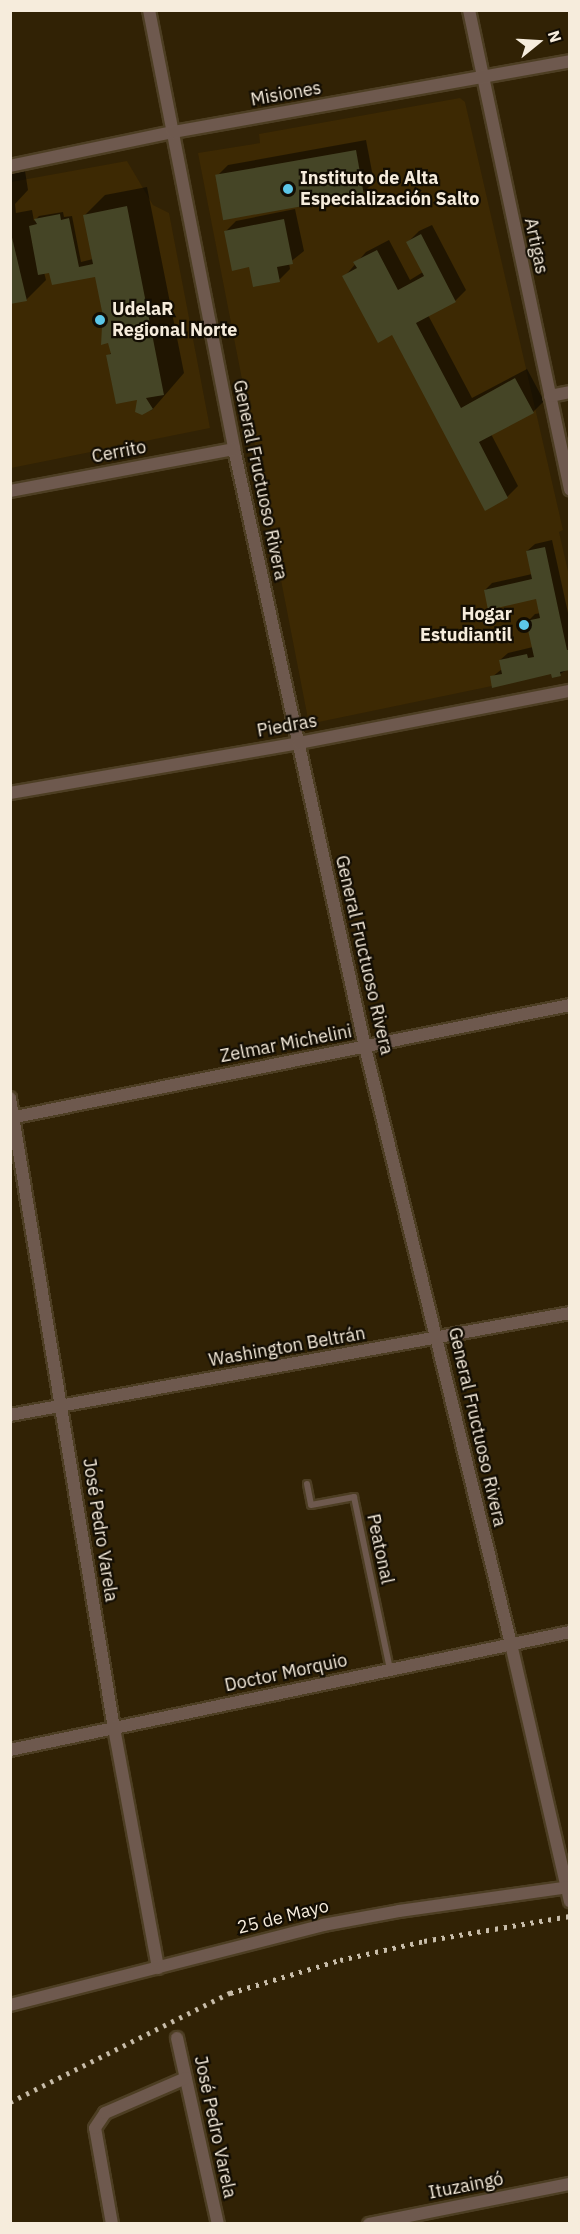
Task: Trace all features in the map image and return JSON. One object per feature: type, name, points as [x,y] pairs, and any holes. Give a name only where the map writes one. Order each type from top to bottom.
[{"type":"street","name":"General Fructuoso Rivera","points":[[149,10],[234,449],[365,1047],[438,1338],[570,1901]]},
{"type":"street","name":"Artigas","points":[[469,10],[570,489]]},
{"type":"street","name":"Misiones","points":[[10,166],[173,132],[570,61]]},
{"type":"street","points":[[549,396],[570,392]]},
{"type":"street","name":"Cerrito","points":[[10,491],[234,449]]},
{"type":"street","name":"Piedras","points":[[10,793],[299,743],[570,691]]},
{"type":"street","name":"Zelmar Michelini","points":[[11,1117],[570,1005]]},
{"type":"street","name":"José Pedro Varela","points":[[10,1098],[11,1117],[114,1728],[158,1968]]},
{"type":"street","name":"Washington Beltrán","points":[[10,1415],[570,1313]]},
{"type":"street","name":"Doctor Morquio","points":[[10,1750],[570,1632]]},
{"type":"street","name":"25 de Mayo","points":[[10,2005],[323,1925],[399,1911],[568,1888]]},
{"type":"street","name":"José Pedro Varela","points":[[177,2038],[218,2223]]},
{"type":"street","points":[[112,2223],[94,2128],[105,2113],[186,2078]]},
{"type":"street","name":"Ituzaingó","points":[[369,2223],[570,2184]]},
{"type":"lane","name":"Peatonal","points":[[307,1484],[311,1505],[354,1497],[390,1669]]},
{"type":"shaded area","points":[[460,98],[465,102],[563,530],[559,532],[570,580],[569,670],[309,724],[198,153],[260,143],[259,134]]},
{"type":"shaded area","name":"UdelaR Regional Norte","points":[[127,161],[153,205],[169,213],[210,428],[11,468],[11,182]]},
{"type":"building","points":[[356,150],[364,195],[223,220],[215,175]]},
{"type":"building","points":[[127,206],[164,395],[146,398],[153,409],[142,415],[135,412],[137,400],[116,404],[106,355],[111,354],[108,343],[101,345],[102,326],[105,326],[95,277],[52,285],[49,273],[38,275],[29,226],[37,224],[34,219],[60,214],[61,220],[69,218],[79,267],[93,264],[83,215]]},
{"type":"building","points":[[284,219],[293,264],[277,267],[280,282],[253,287],[249,267],[232,271],[224,231]]},
{"type":"building","points":[[10,229],[27,301],[10,304]]},
{"type":"building","points":[[421,234],[456,302],[416,323],[461,408],[515,378],[534,413],[479,442],[508,498],[485,511],[392,335],[378,343],[342,276],[357,268],[353,262],[377,250],[398,290],[424,276],[406,242]]},
{"type":"building","points":[[545,547],[567,650],[570,650],[570,670],[560,672],[561,676],[552,678],[551,674],[492,688],[490,676],[502,674],[499,660],[527,654],[528,658],[534,657],[526,621],[540,618],[536,599],[488,610],[484,590],[532,579],[526,551]]},
{"type":"railway","points":[[10,2102],[230,1993],[340,1960],[424,1941],[570,1916]]},
{"type":"place","name":"Instituto de Alta Especialización Salto","points":[[288,189]]},
{"type":"place","name":"UdelaR Regional Norte","points":[[100,320]]},
{"type":"place","name":"Hogar Estudiantil","points":[[524,625]]}]
